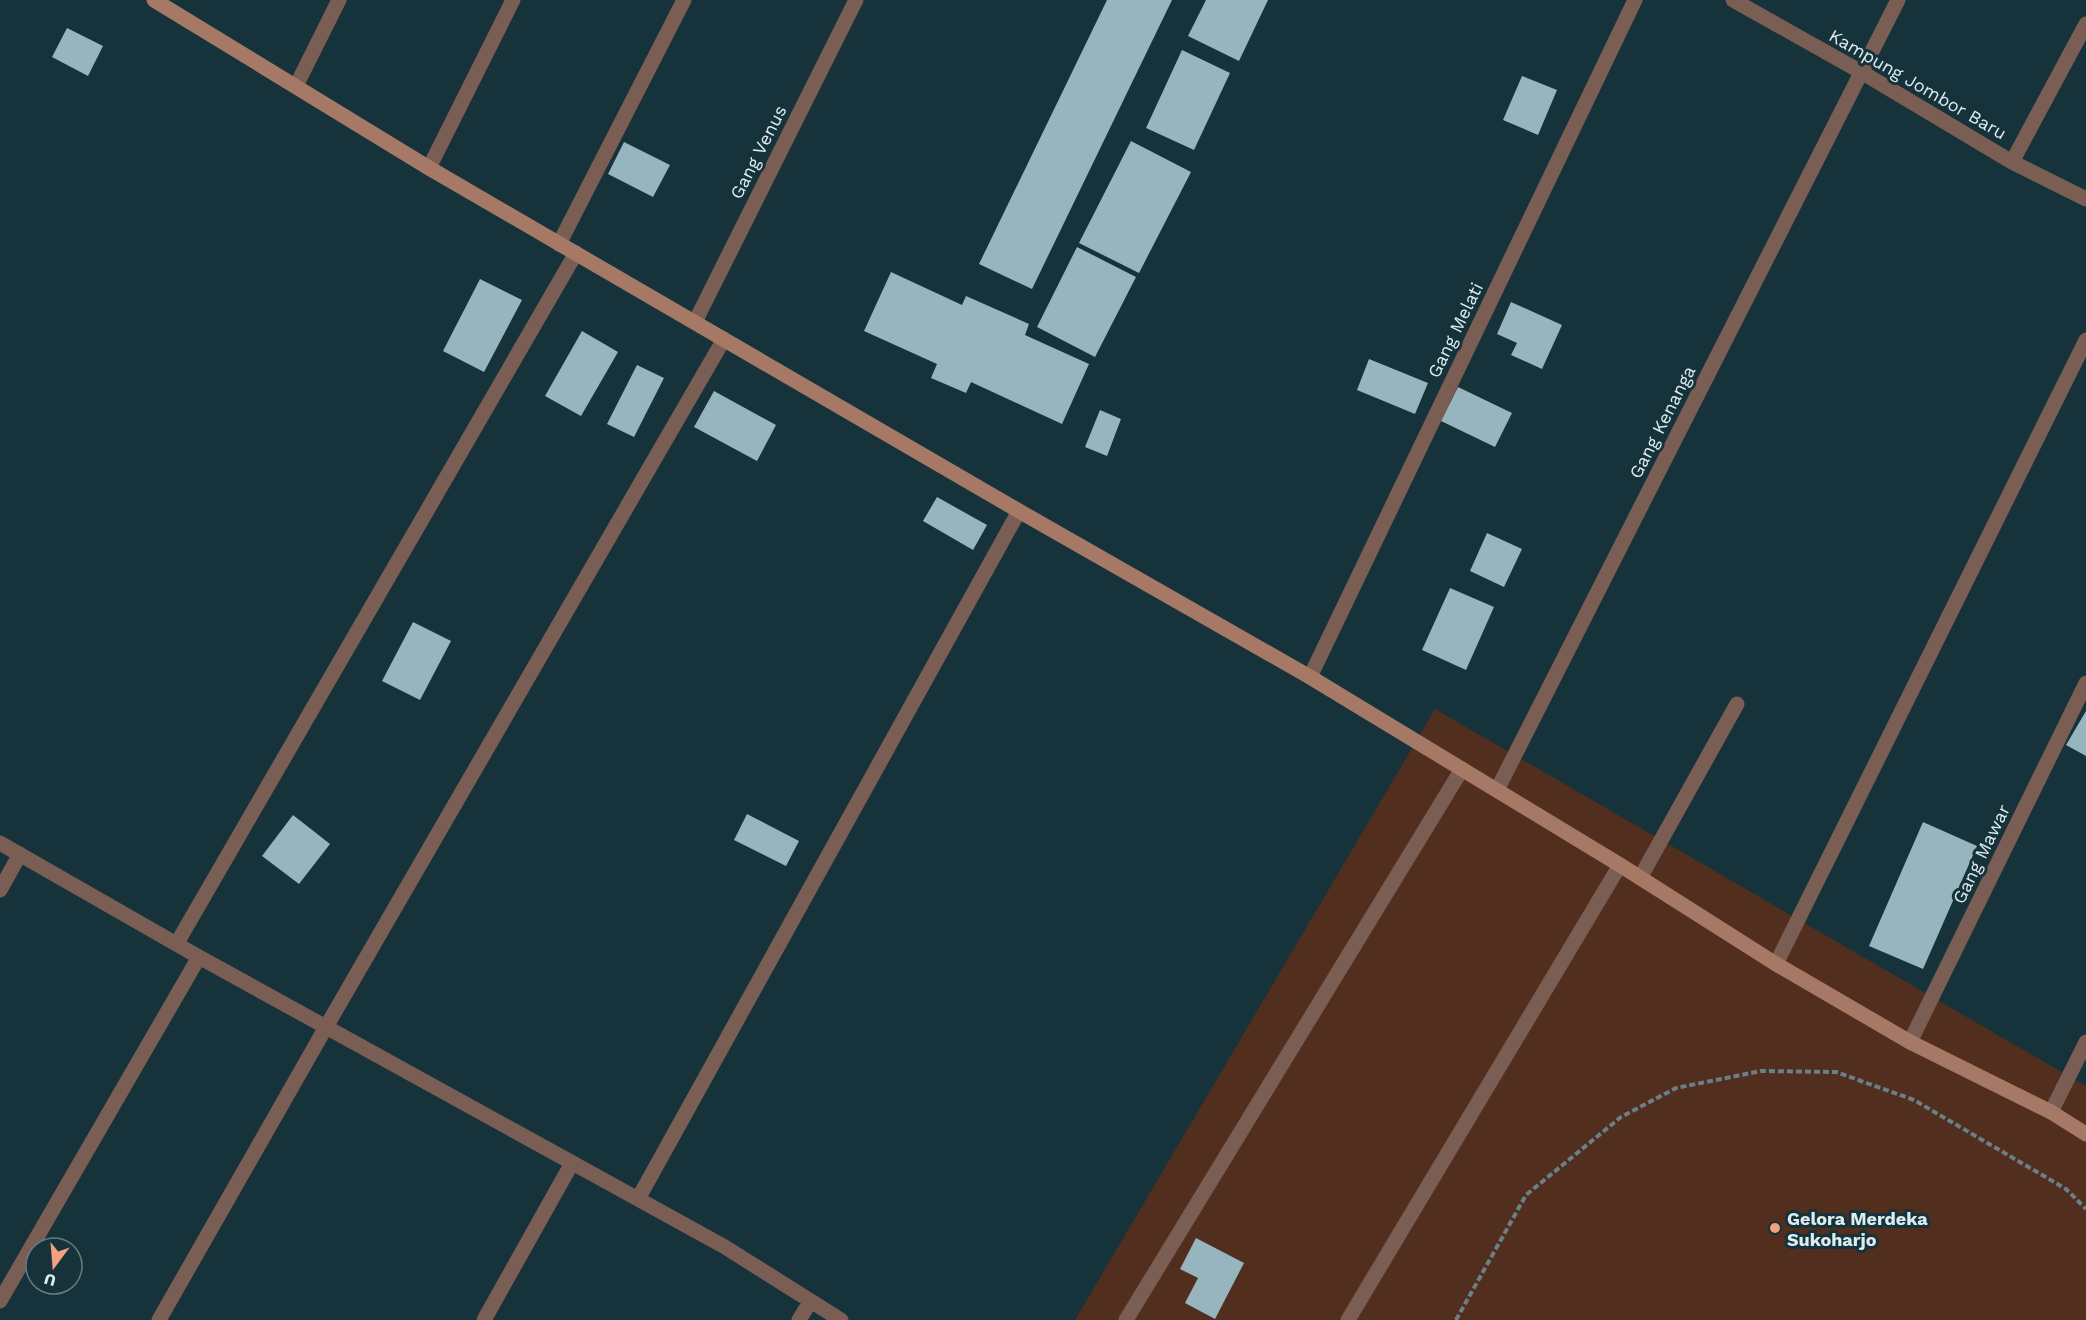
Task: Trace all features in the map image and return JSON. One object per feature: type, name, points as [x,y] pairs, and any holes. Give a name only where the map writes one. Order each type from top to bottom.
[{"type":"street","points":[[154,0],[429,168],[1018,511],[1310,677],[1620,865],[1776,964],[1910,1041],[2086,1134]]},
{"type":"street","points":[[296,86],[339,0]]},
{"type":"street","points":[[429,168],[513,0]]},
{"type":"street","points":[[559,244],[684,0]]},
{"type":"street","name":"Gang Venus","points":[[695,322],[856,0]]},
{"type":"street","name":"Gang Melati","points":[[1310,677],[1635,0]]},
{"type":"street","name":"Kampung Jombor Baru","points":[[1732,0],[1863,73],[2012,162],[2086,199]]},
{"type":"street","name":"Gang Kenanga","points":[[1497,790],[1863,73],[1898,0]]},
{"type":"street","points":[[2012,162],[2086,24]]},
{"type":"street","points":[[177,943],[576,253]]},
{"type":"street","points":[[159,1320],[724,339]]},
{"type":"street","points":[[1776,964],[2086,340]]},
{"type":"street","points":[[638,1200],[1018,511]]},
{"type":"street","name":"Gang Mawar","points":[[1910,1041],[2086,683]]},
{"type":"street","points":[[1640,878],[1737,704]]},
{"type":"street","points":[[1126,1320],[1462,769]]},
{"type":"street","points":[[0,843],[199,957],[725,1247],[842,1320]]},
{"type":"street","points":[[0,890],[20,854]]},
{"type":"street","points":[[1348,1320],[1620,865]]},
{"type":"street","points":[[0,1301],[199,957]]},
{"type":"street","points":[[2050,1113],[2086,1042]]},
{"type":"street","points":[[484,1320],[572,1163]]},
{"type":"street","points":[[799,1320],[810,1302]]},
{"type":"path","points":[[1456,1320],[1526,1195],[1570,1157],[1621,1117],[1676,1089],[1761,1071],[1836,1072],[1914,1100],[2066,1189],[2086,1209]]},
{"type":"shaded area","points":[[1435,709],[2086,1086],[2086,1320],[1075,1320]]},
{"type":"building","points":[[1107,0],[1172,0],[1032,289],[979,264]]},
{"type":"building","points":[[1206,0],[1268,0],[1239,61],[1188,36]]},
{"type":"building","points":[[67,28],[103,46],[88,76],[52,57]]},
{"type":"building","points":[[1182,50],[1230,73],[1194,150],[1146,128]]},
{"type":"building","points":[[1522,76],[1557,90],[1538,135],[1503,120]]},
{"type":"building","points":[[1131,141],[1191,172],[1139,273],[1079,243]]},
{"type":"building","points":[[624,142],[670,165],[653,197],[608,174]]},
{"type":"building","points":[[1077,247],[1136,277],[1095,357],[1037,327]]},
{"type":"building","points":[[891,272],[962,305],[966,296],[1029,324],[1025,335],[1089,364],[1062,424],[971,382],[966,393],[931,378],[937,364],[864,331]]},
{"type":"building","points":[[480,279],[522,300],[484,372],[443,351]]},
{"type":"building","points":[[1511,302],[1562,325],[1542,369],[1511,355],[1517,343],[1497,334]]},
{"type":"building","points":[[582,331],[618,352],[581,416],[545,396]]},
{"type":"building","points":[[1369,359],[1428,383],[1415,414],[1357,390]]},
{"type":"building","points":[[637,365],[664,378],[634,437],[607,424]]},
{"type":"building","points":[[1458,387],[1512,413],[1495,447],[1441,421]]},
{"type":"building","points":[[714,391],[776,425],[757,461],[694,427]]},
{"type":"building","points":[[1100,410],[1121,419],[1107,456],[1085,447]]},
{"type":"building","points":[[937,497],[987,525],[973,550],[923,521]]},
{"type":"building","points":[[1487,533],[1522,549],[1504,587],[1470,571]]},
{"type":"building","points":[[1450,588],[1494,607],[1466,670],[1422,650]]},
{"type":"building","points":[[413,622],[451,641],[420,700],[382,681]]},
{"type":"building","points":[[2086,711],[2086,756],[2066,745]]},
{"type":"building","points":[[747,814],[799,841],[786,866],[734,840]]},
{"type":"building","points":[[293,815],[330,844],[299,884],[262,856]]},
{"type":"building","points":[[1923,822],[1977,846],[1923,969],[1869,946]]},
{"type":"building","points":[[1196,1238],[1244,1263],[1215,1319],[1185,1303],[1198,1278],[1180,1269]]},
{"type":"place","name":"Gelora Merdeka Sukoharjo","points":[[1775,1228]]}]
